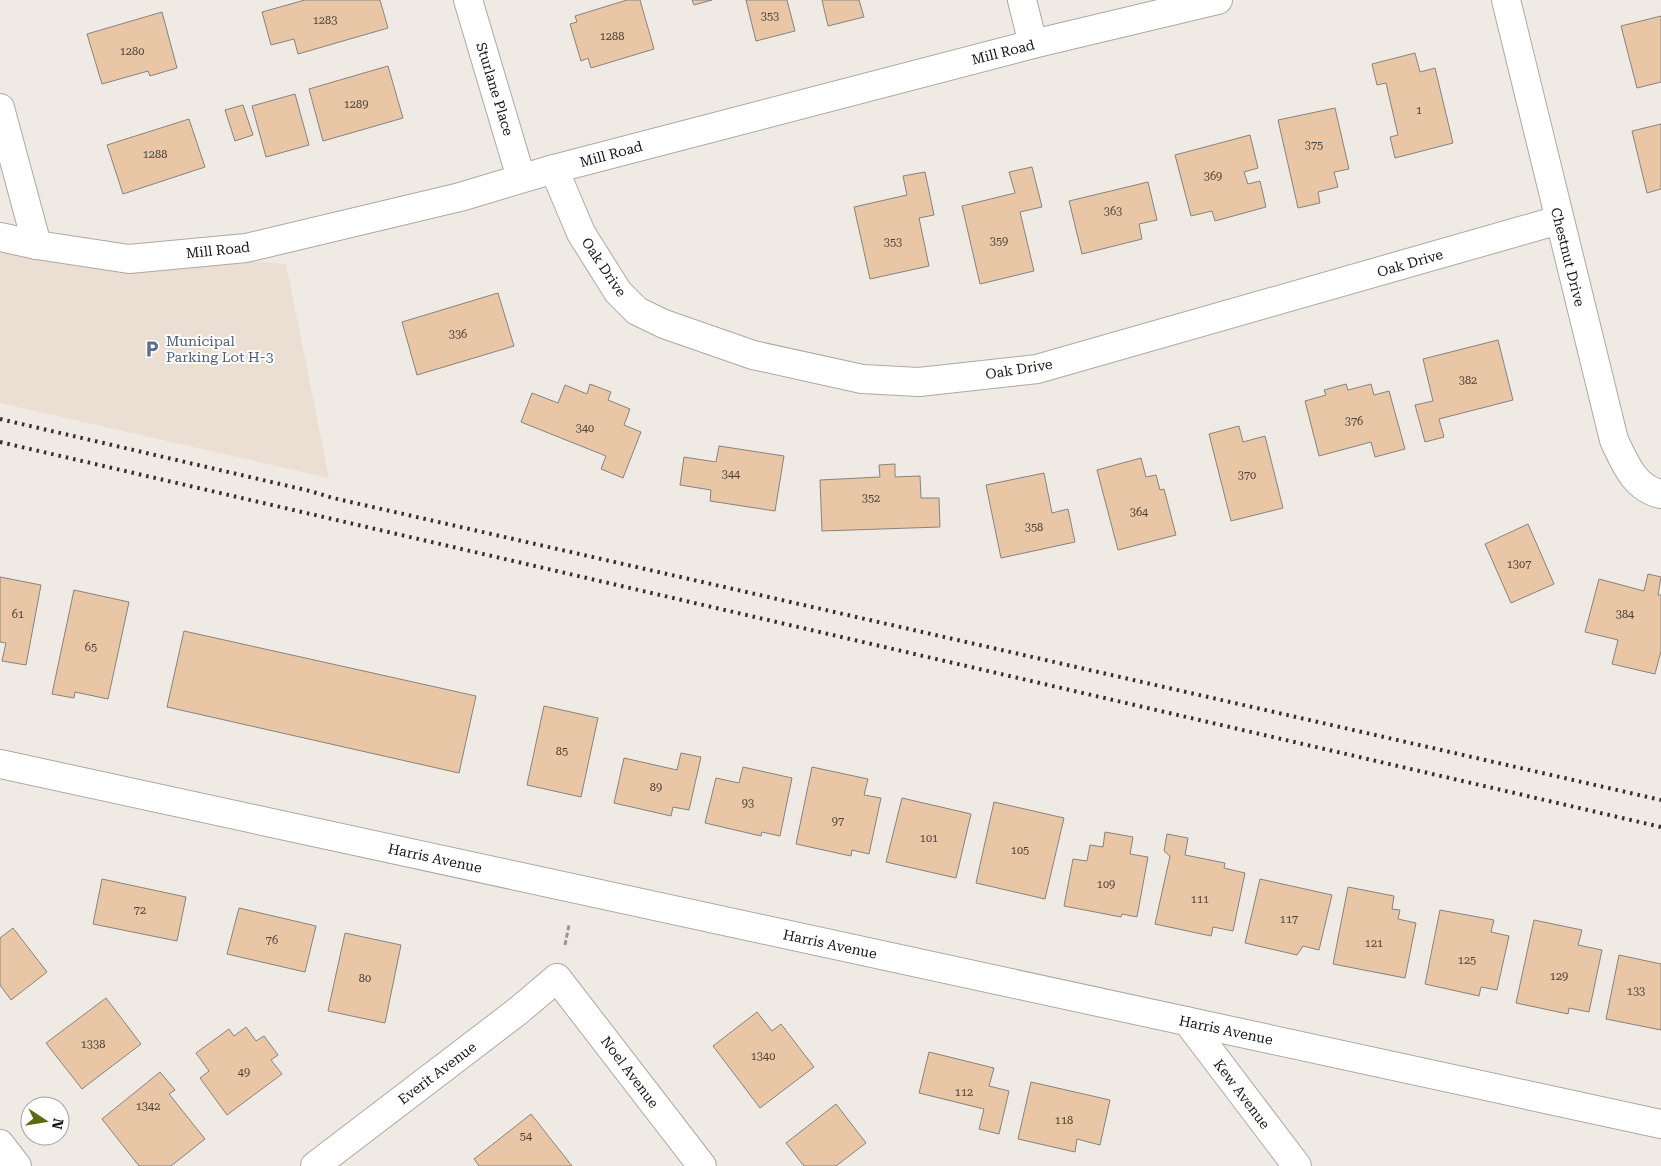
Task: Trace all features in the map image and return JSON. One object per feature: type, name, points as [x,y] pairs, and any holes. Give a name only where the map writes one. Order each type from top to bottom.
[{"type":"street","name":"Sturlane Place","points":[[468,0],[522,178]]},
{"type":"street","points":[[1022,0],[1033,44]]},
{"type":"street","name":"Mill Road","points":[[0,237],[37,245],[129,259],[246,248],[460,196],[554,169],[1033,44],[1218,0]]},
{"type":"street","name":"Chestnut Drive","points":[[1506,0],[1614,440],[1633,477],[1651,492],[1661,494]]},
{"type":"street","points":[[0,108],[37,245]]},
{"type":"street","name":"Oak Drive","points":[[554,169],[581,233],[618,292],[637,311],[664,324],[753,356],[862,379],[919,382],[1037,369],[1559,220]]},
{"type":"street","name":"Harris Avenue","points":[[0,764],[1661,1124]]},
{"type":"street","name":"Everit Avenue","points":[[315,1166],[518,1011],[558,978]]},
{"type":"street","name":"Noel Avenue","points":[[558,978],[702,1166]]},
{"type":"street","name":"Kew Avenue","points":[[1187,1021],[1297,1166]]},
{"type":"street","points":[[0,1144],[17,1166]]},
{"type":"path","points":[[558,978],[577,889]]},
{"type":"shaded area","name":"Municipal Parking Lot H-3","points":[[0,237],[37,245],[286,264],[329,478],[0,403]]},
{"type":"building","points":[[305,0],[380,0],[388,28],[298,54],[294,39],[271,45],[262,12]]},
{"type":"building","points":[[627,0],[640,0],[654,49],[591,68],[588,58],[581,61],[570,24],[577,22],[575,16]]},
{"type":"building","points":[[692,0],[712,0],[694,5]]},
{"type":"building","points":[[746,0],[787,0],[795,31],[756,41]]},
{"type":"building","points":[[822,0],[859,0],[864,17],[828,26]]},
{"type":"building","points":[[162,12],[177,68],[150,76],[148,71],[102,84],[87,34]]},
{"type":"building","points":[[1661,16],[1661,82],[1637,88],[1621,26]]},
{"type":"building","points":[[1415,53],[1420,72],[1435,68],[1453,143],[1395,158],[1390,137],[1398,135],[1386,83],[1377,85],[1372,64]]},
{"type":"building","points":[[388,66],[403,118],[323,141],[309,89]]},
{"type":"building","points":[[295,94],[309,145],[266,157],[252,106]]},
{"type":"building","points":[[243,105],[253,135],[235,141],[225,110]]},
{"type":"building","points":[[1335,108],[1349,169],[1334,172],[1338,187],[1318,192],[1320,203],[1298,208],[1278,120]]},
{"type":"building","points":[[189,119],[205,167],[123,194],[107,145]]},
{"type":"building","points":[[1661,124],[1661,189],[1647,193],[1632,131]]},
{"type":"building","points":[[1250,135],[1258,168],[1244,172],[1248,184],[1260,181],[1266,207],[1215,221],[1212,211],[1191,216],[1175,155]]},
{"type":"building","points":[[1032,167],[1042,207],[1020,212],[1034,271],[980,284],[962,206],[1015,193],[1009,172]]},
{"type":"building","points":[[925,172],[934,215],[919,218],[929,266],[870,279],[854,207],[907,195],[903,176]]},
{"type":"building","points":[[1148,182],[1157,220],[1139,224],[1142,239],[1082,254],[1069,201]]},
{"type":"building","points":[[498,293],[514,346],[417,375],[402,322]]},
{"type":"building","points":[[1498,340],[1513,400],[1439,419],[1444,437],[1425,442],[1415,405],[1433,401],[1423,359]]},
{"type":"building","points":[[590,384],[611,392],[608,400],[630,409],[624,425],[641,432],[623,478],[601,469],[606,456],[521,422],[532,393],[558,403],[565,385],[587,394]]},
{"type":"building","points":[[1346,384],[1348,390],[1371,384],[1374,395],[1389,391],[1405,449],[1375,457],[1371,442],[1319,456],[1305,401],[1326,395],[1324,390]]},
{"type":"building","points":[[1239,426],[1243,442],[1265,436],[1283,508],[1231,521],[1209,434]]},
{"type":"building","points":[[719,446],[784,456],[775,511],[710,501],[711,490],[680,485],[684,457],[716,462]]},
{"type":"building","points":[[1141,458],[1146,477],[1156,475],[1160,490],[1164,489],[1176,535],[1118,550],[1097,470]]},
{"type":"building","points":[[895,464],[895,477],[920,476],[921,498],[939,498],[940,527],[822,531],[820,480],[880,477],[879,465]]},
{"type":"building","points":[[1044,473],[1052,513],[1068,509],[1075,542],[1001,558],[986,485]]},
{"type":"building","points":[[1528,524],[1554,584],[1511,603],[1485,544]]},
{"type":"building","points":[[1648,574],[1661,577],[1658,595],[1661,595],[1661,651],[1655,674],[1612,664],[1618,640],[1585,632],[1599,579],[1644,591]]},
{"type":"building","points":[[0,577],[41,585],[26,665],[2,661],[6,643],[0,642]]},
{"type":"building","points":[[74,590],[129,602],[108,699],[75,692],[74,698],[52,694]]},
{"type":"building","points":[[184,631],[476,696],[459,773],[167,707]]},
{"type":"building","points":[[544,706],[598,718],[581,797],[527,785]]},
{"type":"building","points":[[681,753],[701,757],[689,810],[673,807],[671,816],[614,803],[624,758],[677,770]]},
{"type":"building","points":[[743,767],[792,778],[780,836],[762,832],[761,836],[705,823],[716,778],[739,783]]},
{"type":"building","points":[[812,767],[868,779],[864,795],[881,798],[869,854],[852,850],[851,856],[796,844]]},
{"type":"building","points":[[902,798],[971,814],[956,878],[886,862]]},
{"type":"building","points":[[994,802],[1064,818],[1045,899],[976,883]]},
{"type":"building","points":[[1105,832],[1133,837],[1130,854],[1148,857],[1137,917],[1122,914],[1121,917],[1064,906],[1073,859],[1087,861],[1090,845],[1103,847]]},
{"type":"building","points":[[1167,834],[1188,838],[1185,855],[1225,863],[1224,868],[1245,873],[1233,931],[1213,927],[1211,936],[1155,924],[1170,856],[1164,851]]},
{"type":"building","points":[[102,879],[186,897],[177,941],[93,924]]},
{"type":"building","points":[[1260,879],[1332,895],[1319,950],[1303,946],[1297,955],[1245,943]]},
{"type":"building","points":[[1348,887],[1394,896],[1392,909],[1400,910],[1398,919],[1416,923],[1405,978],[1333,964]]},
{"type":"building","points":[[239,908],[316,926],[305,972],[227,954]]},
{"type":"building","points":[[1440,910],[1494,920],[1491,932],[1509,936],[1497,990],[1481,987],[1479,996],[1425,984]]},
{"type":"building","points":[[1534,920],[1582,930],[1578,945],[1602,950],[1589,1012],[1569,1008],[1568,1014],[1516,1003]]},
{"type":"building","points":[[13,928],[47,972],[11,1000],[0,985],[0,938]]},
{"type":"building","points":[[345,933],[401,945],[385,1023],[328,1011]]},
{"type":"building","points":[[1619,955],[1661,964],[1661,1030],[1606,1019]]},
{"type":"building","points":[[106,998],[141,1044],[82,1089],[46,1043]]},
{"type":"building","points":[[757,1012],[772,1031],[781,1024],[814,1067],[760,1108],[713,1046]]},
{"type":"building","points":[[246,1027],[256,1041],[264,1036],[278,1055],[271,1060],[282,1074],[227,1115],[200,1078],[209,1071],[196,1053],[229,1029],[234,1036]]},
{"type":"building","points":[[929,1052],[994,1068],[989,1086],[1009,1091],[999,1134],[979,1129],[984,1109],[919,1093]]},
{"type":"building","points":[[160,1072],[175,1090],[169,1094],[205,1139],[171,1166],[139,1166],[102,1119]]},
{"type":"building","points":[[1031,1082],[1110,1100],[1100,1145],[1077,1139],[1075,1152],[1018,1139]]},
{"type":"building","points":[[836,1104],[866,1143],[836,1166],[804,1166],[786,1143]]},
{"type":"building","points":[[531,1114],[572,1166],[479,1166],[474,1159]]},
{"type":"railway","points":[[0,419],[310,491],[333,498],[1661,800]]},
{"type":"railway","points":[[0,442],[1661,827]]},
{"type":"place","name":"Municipal Parking Lot H-3","points":[[152,349]]}]
